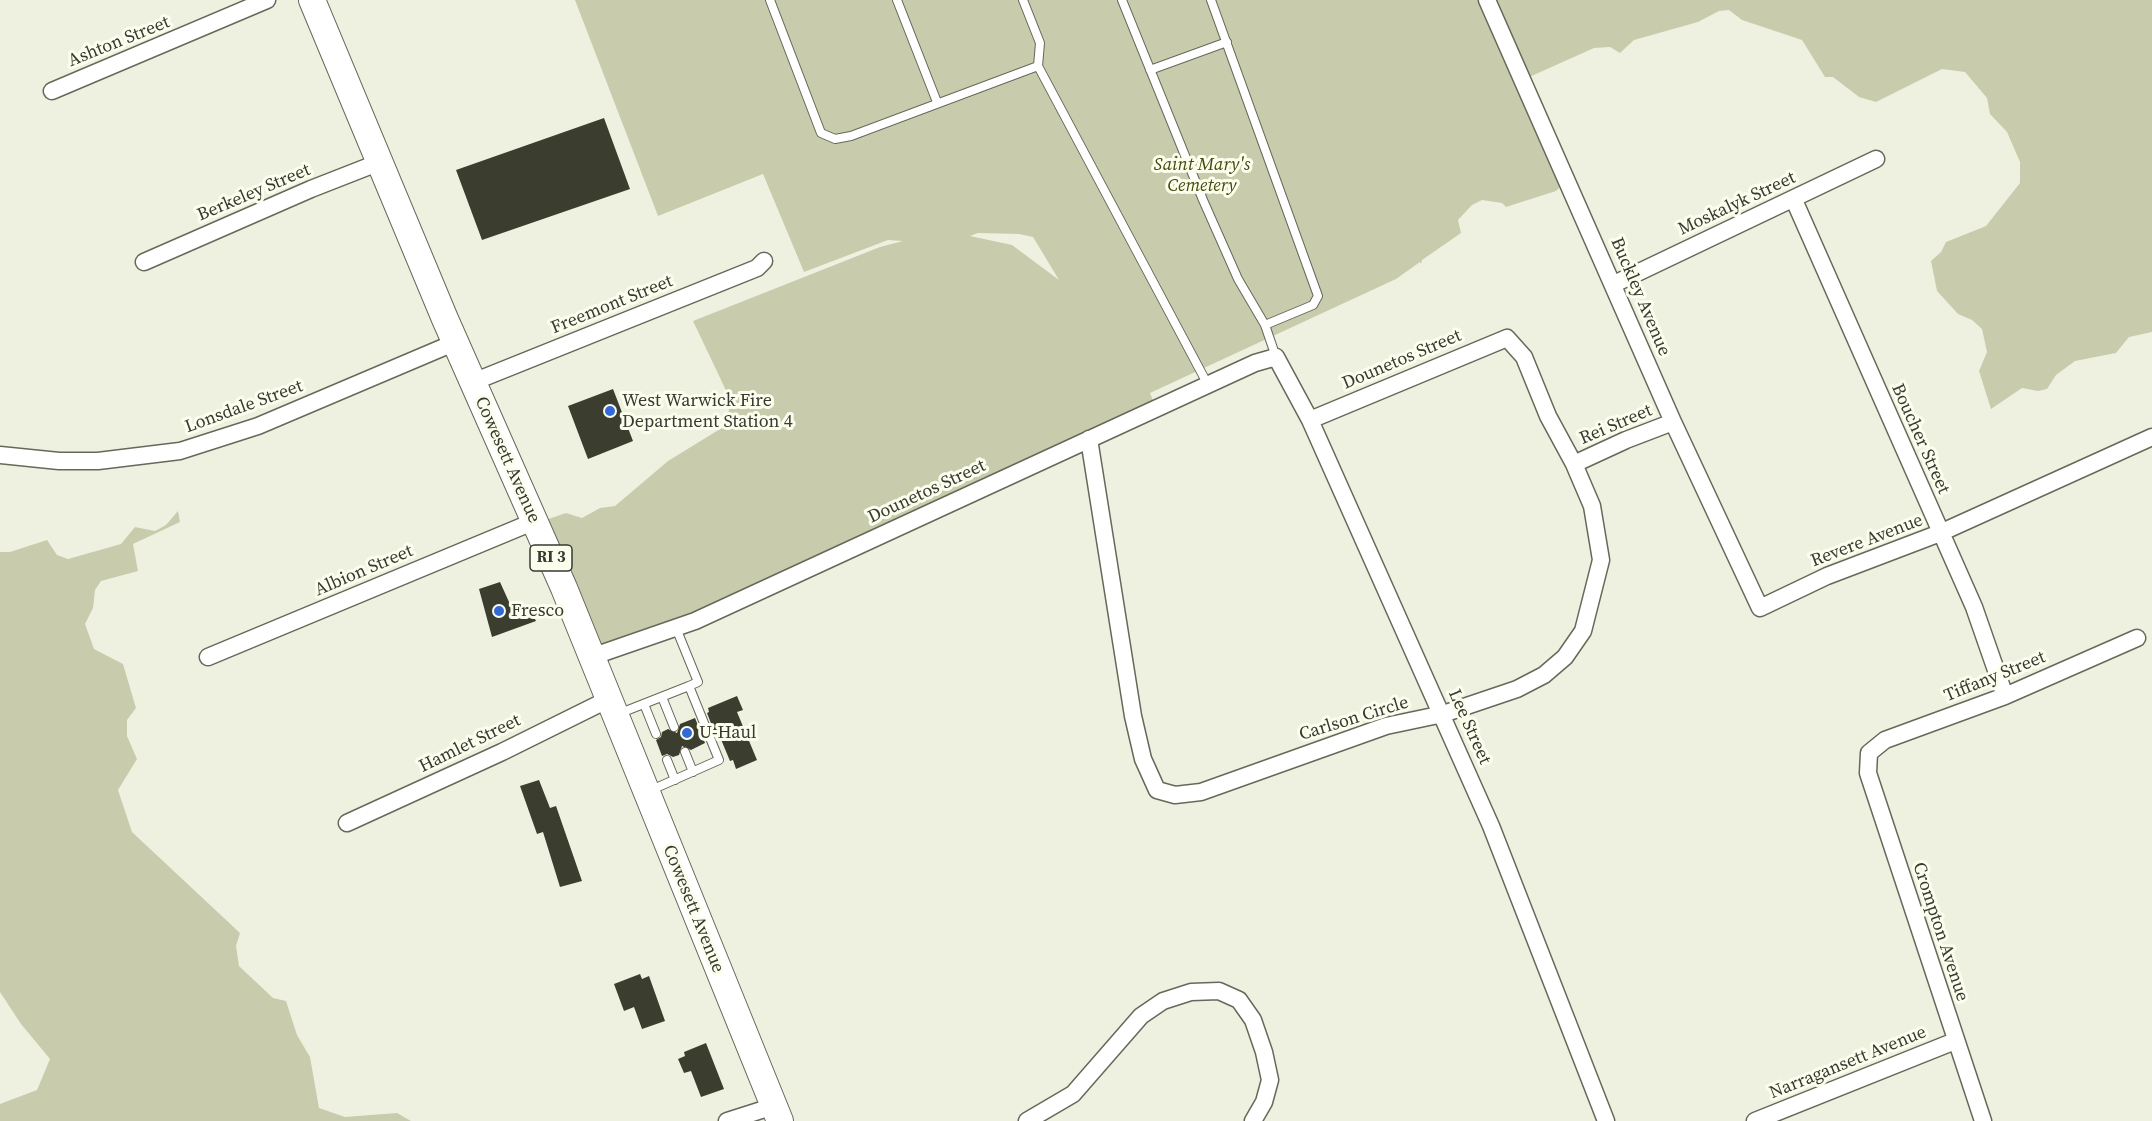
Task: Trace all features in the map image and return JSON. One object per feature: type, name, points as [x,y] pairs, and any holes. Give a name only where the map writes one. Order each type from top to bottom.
[{"type":"main road","name":"Cowesett Avenue","points":[[312,0],[473,382],[535,521],[777,1114]]},
{"type":"street","name":"Ashton Street","points":[[52,91],[267,0]]},
{"type":"street","name":"Buckley Avenue","points":[[1487,0],[1673,422],[1760,608]]},
{"type":"street","name":"Moskalyk Street","points":[[1614,284],[1876,159]]},
{"type":"street","name":"Berkeley Street","points":[[144,262],[253,213],[380,162]]},
{"type":"street","name":"Boucher Street","points":[[1794,200],[1974,607],[2005,696]]},
{"type":"street","name":"Freemont Street","points":[[473,382],[757,268],[764,261]]},
{"type":"street","name":"Dounetos Street","points":[[1310,420],[1507,338],[1509,340]]},
{"type":"street","name":"Carlson Circle","points":[[1089,440],[1133,716],[1143,759],[1157,790],[1175,795],[1201,792],[1386,726],[1443,714],[1517,689],[1544,675],[1565,657],[1583,631],[1601,560],[1592,506],[1574,464],[1548,416],[1524,357],[1509,340]]},
{"type":"street","name":"Lonsdale Street","points":[[0,455],[59,461],[98,461],[180,452],[258,426],[456,342]]},
{"type":"street","name":"Dounetos Street","points":[[591,657],[676,628],[1255,363],[1276,357]]},
{"type":"street","name":"Lee Street","points":[[1276,357],[1310,420],[1443,714],[1495,836],[1606,1121]]},
{"type":"street","name":"Rei Street","points":[[1574,464],[1673,422]]},
{"type":"street","name":"Revere Avenue","points":[[1760,608],[1827,576],[1940,533],[2152,437]]},
{"type":"street","name":"Albion Street","points":[[208,657],[535,521]]},
{"type":"street","name":"Tiffany Street","points":[[1869,753],[1885,740],[2005,696],[2138,638]]},
{"type":"street","name":"Hamlet Street","points":[[347,823],[502,752],[612,707]]},
{"type":"street","name":"Crompton Avenue","points":[[1869,753],[1868,773],[1983,1121]]},
{"type":"street","points":[[1027,1121],[1073,1094],[1141,1016],[1163,1001],[1191,992],[1219,991],[1239,1000],[1253,1020],[1264,1052],[1270,1080],[1264,1102],[1253,1121]]},
{"type":"street","name":"Narragansett Avenue","points":[[1755,1121],[1955,1041]]},
{"type":"street","points":[[727,1121],[777,1114]]},
{"type":"lane","points":[[770,0],[821,133],[835,139],[851,136],[1038,66]]},
{"type":"lane","points":[[897,0],[937,102]]},
{"type":"lane","points":[[1023,0],[1040,43],[1038,66],[1208,385]]},
{"type":"lane","points":[[1122,0],[1238,279],[1265,325],[1276,357]]},
{"type":"lane","points":[[1211,0],[1318,296],[1313,305],[1265,325]]},
{"type":"lane","points":[[1150,70],[1227,42]]},
{"type":"lane","points":[[612,707],[644,704],[698,682],[676,628]]},
{"type":"lane","points":[[646,792],[719,760],[689,686]]},
{"type":"lane","points":[[662,697],[674,727]]},
{"type":"lane","points":[[644,704],[657,734]]},
{"type":"lane","points":[[685,752],[693,772]]},
{"type":"lane","points":[[667,760],[675,780]]},
{"type":"green space","name":"Saint Mary's Cemetery","points":[[575,0],[2152,0],[2152,332],[2129,337],[2116,353],[2075,361],[2056,375],[2047,389],[2038,391],[2022,388],[1991,409],[1979,371],[1987,352],[1982,329],[1972,320],[1958,314],[1937,291],[1931,261],[1941,252],[1946,242],[1986,226],[2020,183],[2020,162],[2007,132],[1990,114],[1987,98],[1965,72],[1942,69],[1876,102],[1859,97],[1833,77],[1825,77],[1802,40],[1742,20],[1729,10],[1719,11],[1698,22],[1634,40],[1620,53],[1610,47],[1594,48],[1527,78],[1569,178],[1556,191],[1506,207],[1502,203],[1482,200],[1472,205],[1458,220],[1461,233],[1422,260],[1421,264],[1420,262],[1396,279],[1150,393],[1156,408],[701,617],[589,656],[531,525],[566,513],[582,518],[600,508],[615,506],[668,461],[725,426],[731,401],[693,321],[880,247],[903,241],[888,240],[804,272],[763,174],[658,216]],"holes":[[[978,233],[1019,234],[1033,237],[1059,280],[1012,245],[970,236]]]},
{"type":"green space","points":[[178,511],[180,522],[133,544],[138,571],[101,581],[95,590],[93,608],[85,624],[94,649],[123,664],[136,708],[127,720],[127,736],[137,759],[118,790],[132,832],[240,933],[236,946],[239,966],[273,998],[286,1001],[297,1035],[310,1057],[319,1108],[345,1117],[397,1113],[411,1121],[0,1121],[0,1104],[37,1090],[50,1059],[21,1024],[0,992],[0,552],[10,552],[47,540],[57,555],[68,559],[121,544],[135,527],[155,531],[166,525]]},
{"type":"building","points":[[604,118],[630,189],[482,240],[456,170]]},
{"type":"building","points":[[613,389],[633,441],[588,459],[568,406]]},
{"type":"building","name":"Fresco","points":[[500,582],[514,613],[530,609],[536,621],[492,637],[479,589]]},
{"type":"building","points":[[737,696],[743,710],[737,712],[757,760],[736,769],[720,737],[717,739],[707,713],[708,708]]},
{"type":"building","points":[[695,718],[705,743],[691,750],[682,746],[679,755],[673,757],[667,754],[662,756],[656,740],[661,737],[662,732],[668,729],[677,733],[680,724]]},
{"type":"building","points":[[539,780],[550,808],[556,806],[582,881],[560,887],[543,832],[537,834],[520,786]]},
{"type":"building","points":[[640,974],[642,979],[649,976],[665,1021],[642,1029],[634,1007],[624,1011],[614,984]]},
{"type":"building","points":[[706,1043],[724,1089],[701,1097],[691,1071],[684,1073],[678,1059],[685,1056],[684,1052]]},
{"type":"place","name":"West Warwick Fire Department Station 4","points":[[610,411]]},
{"type":"place","name":"Fresco","points":[[499,611]]},
{"type":"place","name":"U-Haul","points":[[687,733]]}]
